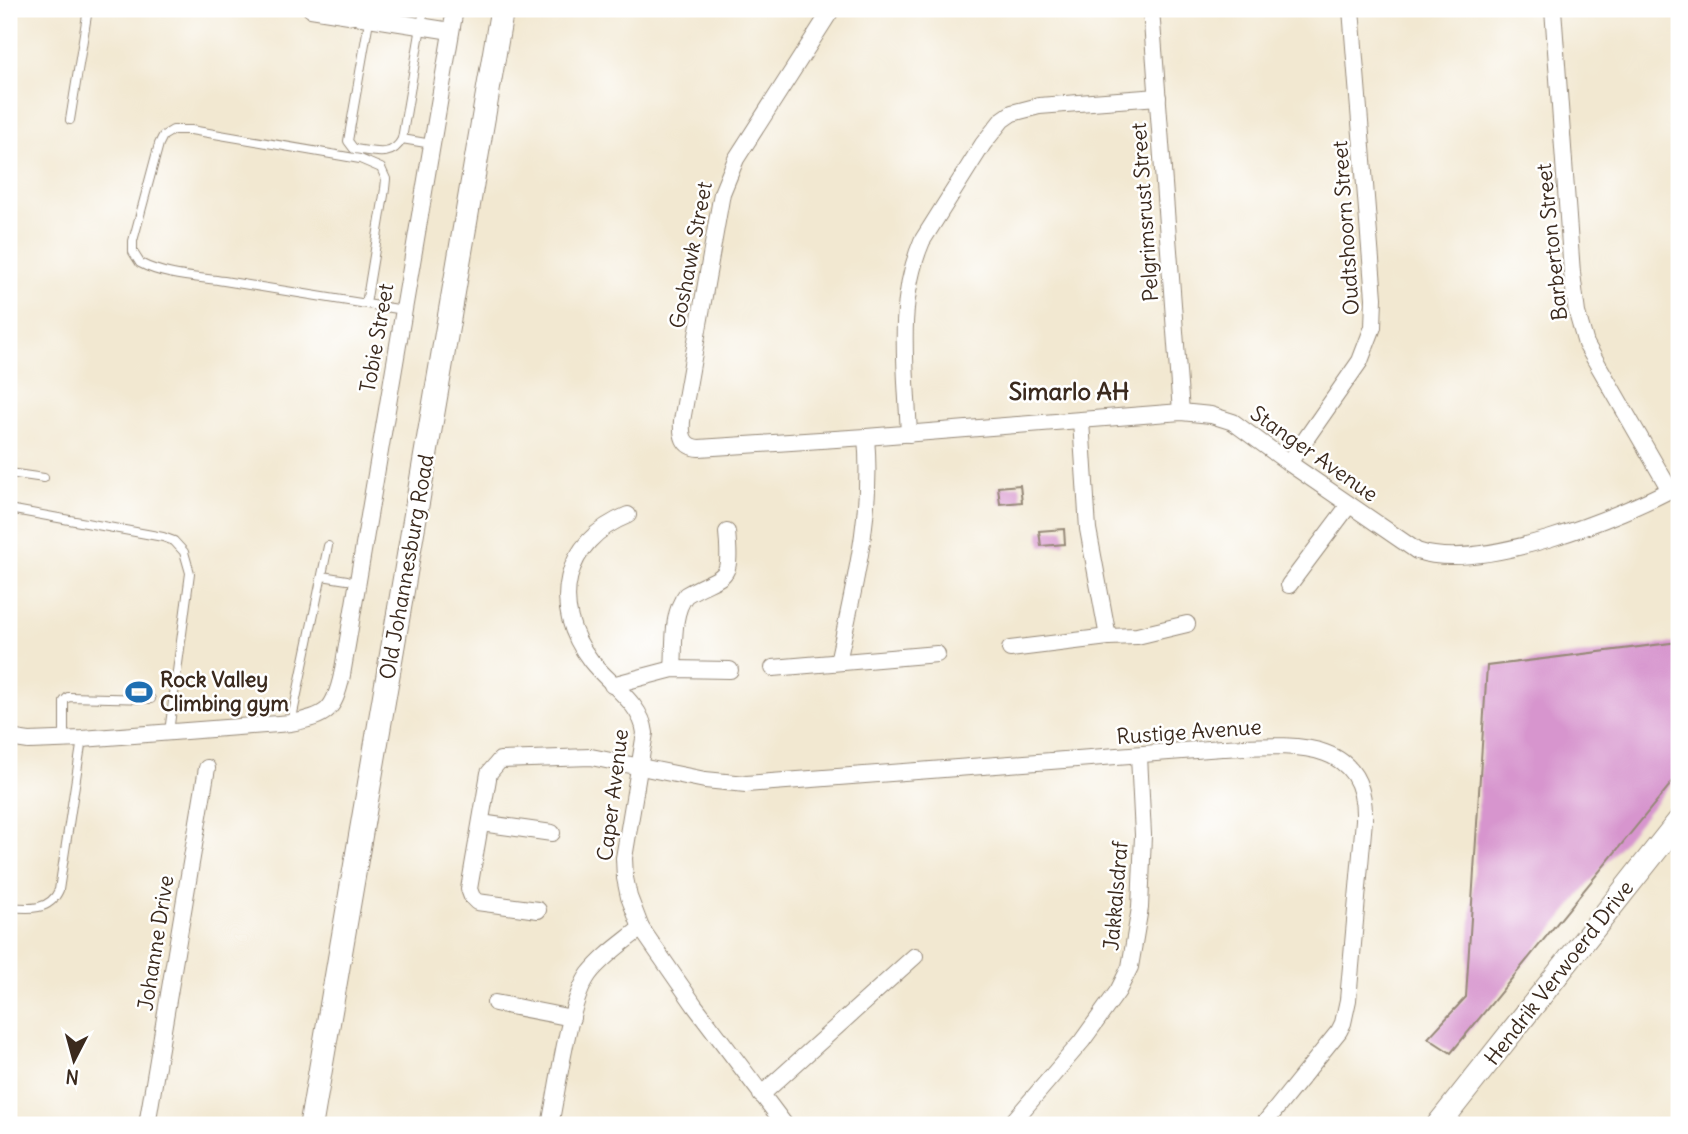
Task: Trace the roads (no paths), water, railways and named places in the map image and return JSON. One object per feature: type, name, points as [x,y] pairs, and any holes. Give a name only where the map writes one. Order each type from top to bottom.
[{"type":"main road","name":"Old Johannesburg Road","points":[[312,1125],[502,9]]},
{"type":"main road","name":"Hendrik Verwoerd Drive","points":[[1438,1125],[1679,821]]},
{"type":"street","points":[[311,9],[370,13],[451,31]]},
{"type":"street","name":"Tobie Street","points":[[291,723],[317,718],[327,712],[334,703],[342,675],[455,9]]},
{"type":"street","name":"Goshawk Street","points":[[694,447],[684,439],[682,421],[722,193],[736,159],[832,9]]},
{"type":"street","name":"Pelgrimsrust Street","points":[[1152,9],[1181,412]]},
{"type":"street","name":"Oudtshoorn Street","points":[[1289,463],[1360,361],[1373,327],[1374,298],[1351,9]]},
{"type":"street","name":"Barberton Street","points":[[1553,9],[1577,313],[1586,344],[1675,488]]},
{"type":"street","points":[[909,434],[904,327],[913,266],[922,241],[994,127],[1012,113],[1032,108],[1158,97]]},
{"type":"street","name":"Stanger Avenue","points":[[694,447],[909,434],[1181,412],[1211,415],[1233,422],[1417,551],[1455,557],[1473,556],[1535,543],[1623,512],[1675,488]]},
{"type":"street","points":[[1081,421],[1088,529],[1108,637]]},
{"type":"street","points":[[838,662],[866,518],[869,487],[866,437]]},
{"type":"street","points":[[1289,585],[1349,505]]},
{"type":"street","name":"Caper Avenue","points":[[628,514],[611,522],[591,537],[573,562],[567,583],[570,613],[576,634],[591,661],[643,720],[645,733],[624,858],[629,897],[641,928],[695,1006],[785,1125]]},
{"type":"street","points":[[673,669],[677,616],[682,599],[693,590],[725,575],[730,564],[727,532]]},
{"type":"street","points":[[1010,649],[1137,636],[1186,624]]},
{"type":"street","points":[[773,668],[937,654]]},
{"type":"street","points":[[612,685],[673,669],[730,670]]},
{"type":"street","points":[[9,738],[29,741],[64,740],[291,723]]},
{"type":"street","name":"Rustige Avenue","points":[[538,910],[477,902],[469,889],[489,773],[500,760],[591,757],[705,780],[746,784],[1244,747],[1315,750],[1330,754],[1352,770],[1361,786],[1364,820],[1348,1000],[1343,1023],[1332,1041],[1263,1125]]},
{"type":"street","name":"Jakkalsdraf","points":[[1010,1125],[1082,1041],[1118,991],[1130,967],[1140,908],[1143,835],[1139,756]]},
{"type":"street","name":"Johanne Drive","points":[[147,1125],[207,768]]},
{"type":"street","points":[[481,823],[552,833]]},
{"type":"street","points":[[551,1125],[572,1018],[583,984],[591,972],[641,928]]},
{"type":"street","points":[[761,1095],[915,956]]},
{"type":"street","points":[[495,1003],[572,1018]]},
{"type":"lane","points":[[70,120],[88,9]]},
{"type":"lane","points":[[370,13],[348,141],[354,149],[392,152],[398,148],[402,139],[424,9]]},
{"type":"lane","points":[[366,304],[386,189],[386,179],[381,167],[360,159],[191,130],[173,130],[163,136],[156,153],[134,241],[133,252],[140,263],[172,273],[366,304],[404,310]]},
{"type":"lane","points":[[402,139],[432,144]]},
{"type":"lane","points":[[9,473],[44,478]]},
{"type":"lane","points":[[9,509],[146,532],[174,541],[184,552],[190,573],[169,732]]},
{"type":"lane","points":[[291,723],[328,546]]},
{"type":"lane","points":[[322,576],[347,580]]},
{"type":"lane","points":[[64,740],[64,701],[68,696],[151,699]]},
{"type":"lane","points":[[9,907],[35,908],[50,904],[59,890],[82,739]]},
{"type":"place","name":"Rock Valley Climbing gym","points":[[139,692]]},
{"type":"district","name":"Simarlo AH","points":[[1069,392]]}]
